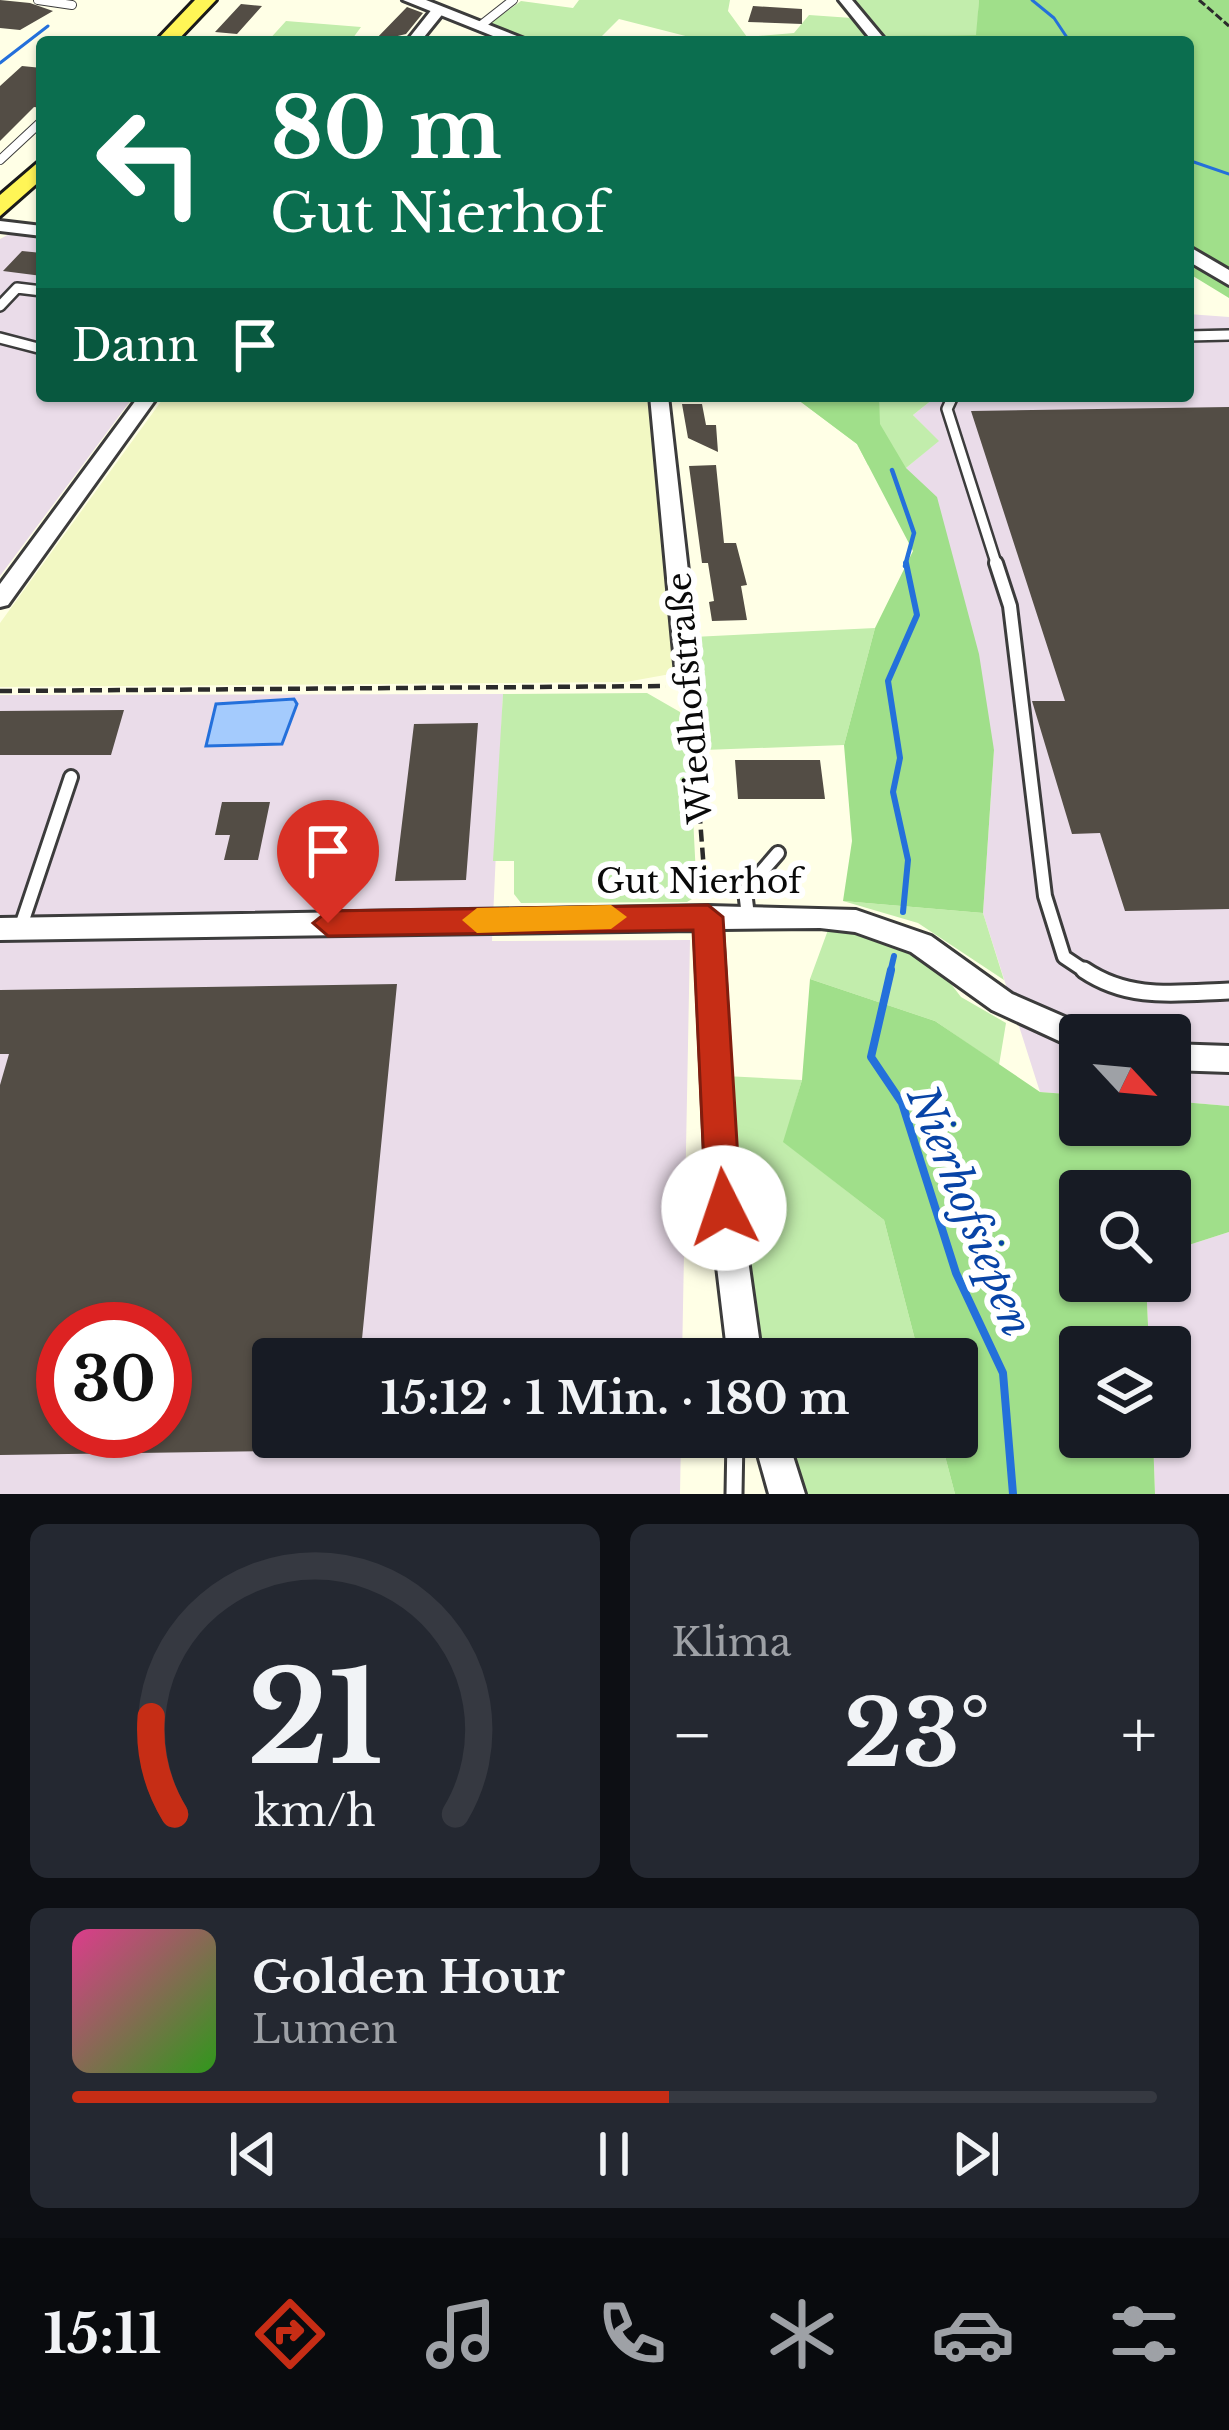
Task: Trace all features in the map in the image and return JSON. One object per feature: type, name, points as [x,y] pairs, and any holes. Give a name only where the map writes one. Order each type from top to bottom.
[{"type":"main road","points":[[171,36],[206,0]]},
{"type":"main road","points":[[0,208],[36,172]]},
{"type":"street","points":[[411,0],[508,36]]},
{"type":"street","points":[[845,0],[875,36]]},
{"type":"street","points":[[418,36],[438,11]]},
{"type":"street","points":[[0,226],[36,230]]},
{"type":"street","points":[[1194,256],[1229,279]]},
{"type":"street","points":[[0,600],[144,402]]},
{"type":"street","name":"Wiedhofstraße","points":[[660,402],[689,686]]},
{"type":"street","points":[[708,917],[721,1174],[742,1338]]},
{"type":"street","name":"Gut Nierhof","points":[[10,929],[820,917],[887,930],[921,944],[1001,1002],[1059,1028]]},
{"type":"street","points":[[1191,1058],[1229,1059]]},
{"type":"street","points":[[776,1458],[787,1494]]},
{"type":"lane","points":[[38,0],[72,4]]},
{"type":"lane","points":[[480,26],[513,0]]},
{"type":"lane","points":[[0,160],[36,127]]},
{"type":"lane","points":[[0,306],[16,288],[36,290]]},
{"type":"lane","points":[[1194,336],[1229,335]]},
{"type":"lane","points":[[0,338],[36,347]]},
{"type":"lane","points":[[950,402],[947,409],[1010,606],[1042,836],[1045,896],[1064,956],[1109,987],[1137,994],[1229,991]]},
{"type":"lane","points":[[10,929],[71,777]]},
{"type":"lane","points":[[748,916],[745,891],[778,853]]},
{"type":"lane","points":[[734,1494],[735,1458]]},
{"type":"path","points":[[1199,0],[1229,26]]},
{"type":"path","points":[[0,692],[689,686]]},
{"type":"path","name":"Wiedhofstraße","points":[[689,686],[708,917]]},
{"type":"shaded area","points":[[15,231],[36,234],[36,402],[130,402],[0,576],[0,239]]},
{"type":"shaded area","points":[[1194,314],[1229,317],[1229,1106],[1191,1103],[1191,1014],[1059,1014],[1059,1093],[1040,1092],[983,913],[994,750],[906,468],[938,441],[913,415],[929,402],[1194,402]]},
{"type":"shaded area","points":[[503,694],[492,941],[690,940],[682,1338],[252,1338],[252,1458],[681,1458],[680,1494],[0,1494],[0,695]]},
{"type":"shaded area","points":[[1229,1232],[1229,1494],[1155,1494],[1154,1458],[1191,1458],[1191,1326],[1148,1326],[1147,1302],[1191,1302],[1191,1244]]},
{"type":"green space","points":[[579,0],[730,0],[728,11],[746,36],[686,36],[619,19],[602,36],[520,36],[488,25],[521,1],[573,8]]},
{"type":"green space","points":[[851,0],[979,0],[977,35],[878,36]]},
{"type":"green space","points":[[979,0],[1229,0],[1229,298],[1194,277],[1194,269],[1207,259],[1194,249],[1194,36],[878,36],[976,35]]},
{"type":"green space","points":[[809,15],[852,18],[868,36],[759,36],[794,33]]},
{"type":"green space","points":[[286,21],[361,27],[354,36],[272,36]]},
{"type":"green space","points":[[161,402],[651,402],[676,673],[626,682],[0,687],[0,623]]},
{"type":"green space","points":[[801,402],[929,402],[913,415],[939,441],[906,468],[868,465],[857,444]]},
{"type":"green space","points":[[801,402],[879,402],[880,424],[906,468],[937,497],[979,654],[994,750],[983,913],[843,901],[852,841],[844,745],[875,628],[913,551],[857,444]]},
{"type":"green space","points":[[875,628],[844,745],[704,750],[693,637]]},
{"type":"green space","points":[[647,693],[680,712],[689,737],[697,896],[687,902],[521,903],[514,894],[514,861],[493,861],[503,694]]},
{"type":"green space","points":[[843,901],[983,913],[1004,980],[918,923]]},
{"type":"green space","points":[[828,930],[866,935],[938,967],[961,997],[1006,1023],[999,1065],[935,1021],[810,979]]},
{"type":"green space","points":[[810,979],[935,1021],[1040,1092],[1059,1093],[1059,1146],[1191,1146],[1191,1103],[1229,1106],[1229,1232],[1191,1244],[1191,1170],[1059,1170],[1059,1302],[1147,1302],[1148,1326],[1059,1326],[1059,1458],[1154,1458],[1155,1494],[955,1494],[946,1458],[978,1458],[978,1338],[915,1338],[884,1220],[783,1142],[802,1080]]},
{"type":"green space","points":[[725,1076],[802,1080],[784,1142],[884,1220],[915,1338],[756,1338]]},
{"type":"green space","points":[[787,1458],[946,1458],[955,1494],[798,1494]]},
{"type":"water","points":[[294,699],[297,704],[282,744],[206,746],[216,704]]},
{"type":"building","points":[[0,0],[53,11],[20,30],[0,28]]},
{"type":"building","points":[[241,4],[262,6],[237,34],[215,32]]},
{"type":"building","points":[[753,6],[802,9],[802,24],[748,22]]},
{"type":"building","points":[[407,7],[423,13],[406,34],[379,36]]},
{"type":"building","points":[[22,66],[36,67],[36,107],[0,141],[0,86]]},
{"type":"building","points":[[22,251],[36,252],[36,275],[3,271]]},
{"type":"building","points":[[682,404],[702,404],[706,425],[716,425],[718,452],[688,438]]},
{"type":"building","points":[[1229,407],[1229,909],[1125,911],[1100,833],[1072,834],[1032,701],[1065,701],[971,411]]},
{"type":"building","points":[[716,465],[724,543],[736,543],[747,585],[741,586],[747,620],[712,621],[709,602],[714,601],[708,563],[702,563],[689,466]]},
{"type":"building","points":[[124,710],[111,755],[0,755],[0,711]]},
{"type":"building","points":[[478,723],[466,880],[395,881],[414,724]]},
{"type":"building","points":[[735,760],[820,760],[825,799],[738,799]]},
{"type":"building","points":[[222,802],[270,802],[258,860],[224,860],[230,835],[215,835]]},
{"type":"building","points":[[397,984],[362,1338],[252,1338],[252,1451],[192,1452],[192,1302],[36,1302],[36,1454],[0,1455],[0,1085],[9,1054],[0,1054],[0,990]]},
{"type":"waterway","points":[[1032,0],[1054,18],[1066,36]]},
{"type":"waterway","points":[[0,63],[48,26]]},
{"type":"waterway","points":[[1194,162],[1229,174]]},
{"type":"waterway","name":"Nierhofsiepen","points":[[892,470],[914,533],[905,566]]},
{"type":"waterway","name":"Nierhofsiepen","points":[[903,912],[908,860],[893,792],[900,758],[888,681],[917,615],[906,563]]},
{"type":"waterway","name":"Nierhofsiepen","points":[[890,973],[894,956]]},
{"type":"waterway","name":"Nierhofsiepen","points":[[891,970],[871,1057],[902,1103],[956,1273],[1003,1373],[1013,1494]]},
{"type":"slow traffic","points":[[477,920],[611,917]]},
{"type":"route","points":[[328,923],[708,917],[724,1208]]}]
